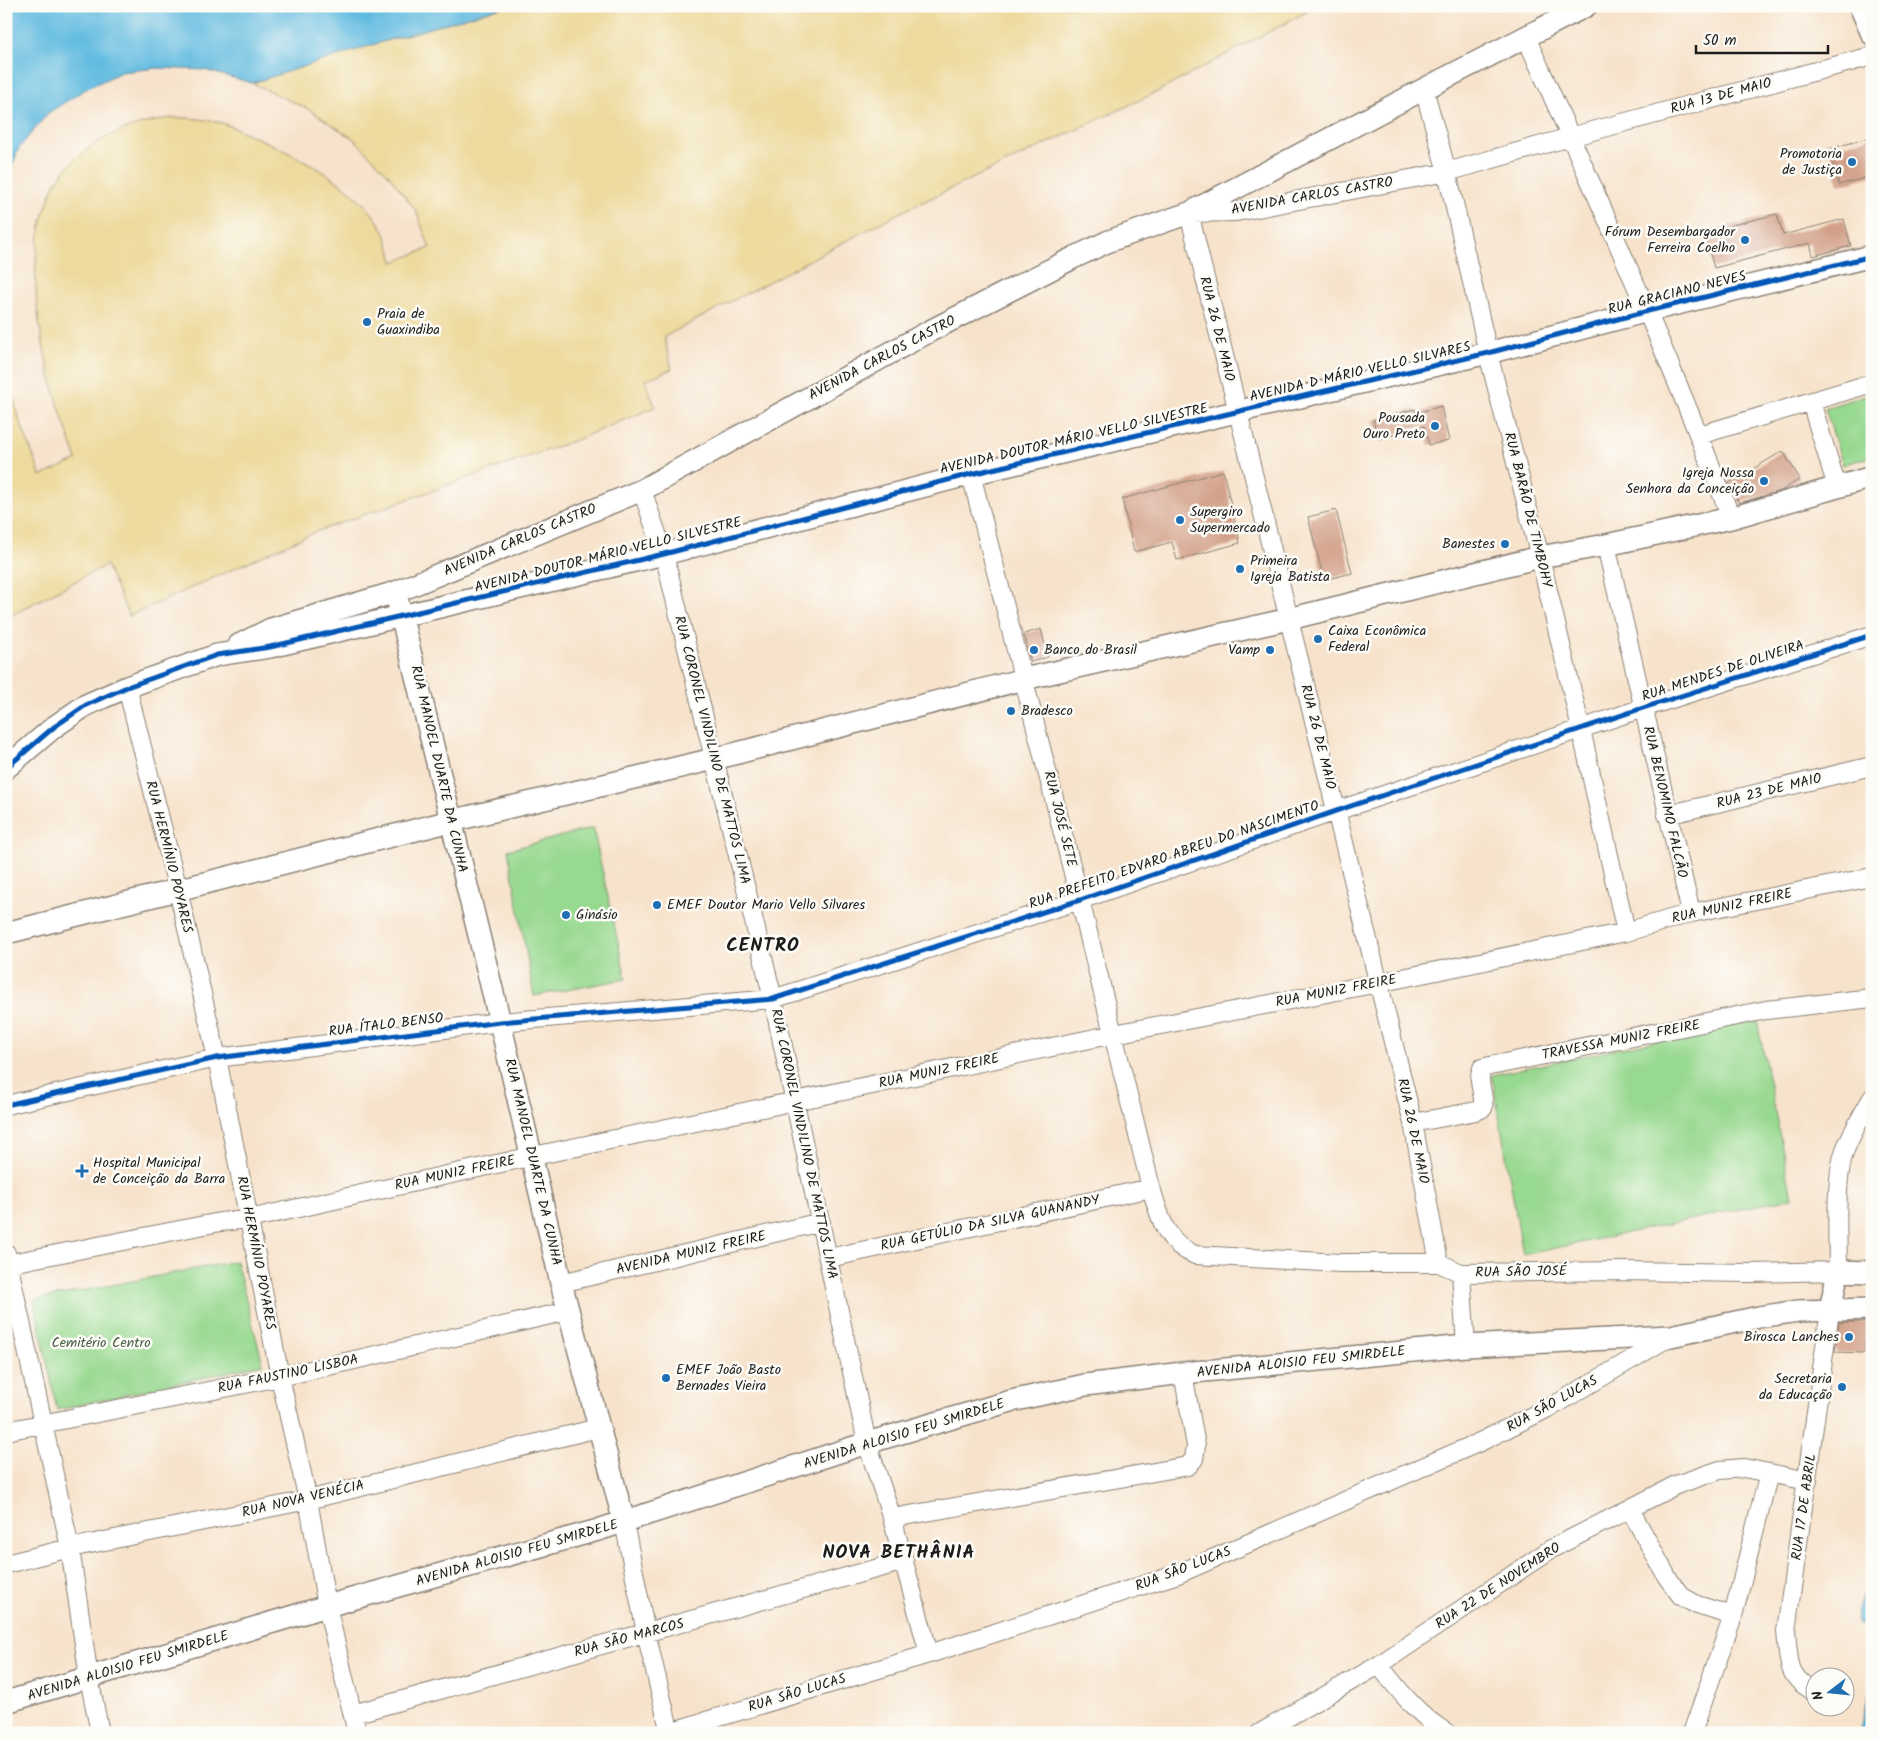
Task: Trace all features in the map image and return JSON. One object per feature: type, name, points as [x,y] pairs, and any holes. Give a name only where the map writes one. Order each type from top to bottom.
[{"type":"street","points":[[1189,213],[1586,6]]},
{"type":"street","points":[[1526,37],[1648,311],[1700,435],[1731,518]]},
{"type":"street","name":"RUA 13 DE MAIO","points":[[1570,137],[1872,56]]},
{"type":"street","name":"RUA BARÃO DE TIMBOHY","points":[[1424,89],[1447,172],[1488,353],[1582,729],[1626,932]]},
{"type":"street","name":"AVENIDA CARLOS CASTRO","points":[[217,655],[271,630],[396,592],[642,490],[930,331],[1109,241],[1189,213],[1236,212],[1447,172],[1570,137]]},
{"type":"street","name":"RUA 26 DE MAIO","points":[[1189,213],[1413,1123],[1438,1263]]},
{"type":"street","name":"RUA GRACIANO NEVES","points":[[1488,353],[1648,311],[1872,256]]},
{"type":"street","name":"AVENIDA D MÁRIO VELLO SILVARES","points":[[1238,413],[1488,353]]},
{"type":"street","points":[[1700,435],[1869,384]]},
{"type":"street","points":[[1811,402],[1838,487]]},
{"type":"street","name":"AVENIDA DOUTOR MÁRIO VELLO SILVESTRE","points":[[6,768],[54,727],[86,705],[127,687],[217,655],[270,647],[664,554],[971,474],[1238,413]]},
{"type":"street","name":"RUA JOSÉ SETE","points":[[971,474],[1114,1034],[1151,1188],[1162,1221]]},
{"type":"street","points":[[6,933],[451,821],[714,758],[1024,679],[1289,619],[1540,556],[1606,545],[1731,518],[1872,477]]},
{"type":"street","name":"RUA CORONEL VINDILINO DE MATTOS LIMA","points":[[642,490],[664,554],[773,999],[867,1443],[892,1518],[929,1654]]},
{"type":"street","name":"RUA BENOMIMO FALCÃO","points":[[1606,545],[1691,913]]},
{"type":"street","name":"RUA MANOEL DUARTE DA CUNHA","points":[[396,592],[500,1022],[530,1157],[598,1428],[624,1522],[646,1633],[669,1732]]},
{"type":"street","name":"RUA MENDES DE OLIVEIRA","points":[[1582,729],[1872,635]]},
{"type":"street","name":"RUA HERMÍNIO POYARES","points":[[127,687],[178,890],[217,1058],[280,1377],[357,1733]]},
{"type":"street","name":"RUA PREFEITO EDVARO ABREU DO NASCIMENTO","points":[[773,999],[1080,900],[1336,811],[1582,729]]},
{"type":"street","name":"RUA 23 DE MAIO","points":[[1667,815],[1872,766]]},
{"type":"street","name":"RUA MUNIZ FREIRE","points":[[7,1260],[220,1222],[249,1219],[530,1157],[1114,1034],[1378,983],[1626,932],[1691,913],[1872,877]]},
{"type":"street","name":"TRAVESSA MUNIZ FREIRE","points":[[1413,1123],[1483,1108],[1484,1101],[1479,1077],[1482,1068],[1766,1010],[1872,998]]},
{"type":"street","name":"RUA ÍTALO BENSO","points":[[6,1105],[217,1058],[500,1022],[773,999]]},
{"type":"street","points":[[1830,1310],[1838,1271],[1839,1186],[1844,1152],[1854,1129],[1872,1098]]},
{"type":"street","name":"RUA GETÚLIO DA SILVA GUANANDY","points":[[829,1258],[1151,1188]]},
{"type":"street","name":"RUA SÃO JOSÉ","points":[[1162,1221],[1174,1242],[1182,1250],[1195,1255],[1341,1263],[1438,1263],[1462,1273],[1624,1271],[1749,1273],[1838,1271]]},
{"type":"street","name":"AVENIDA MUNIZ FREIRE","points":[[561,1283],[821,1222]]},
{"type":"street","points":[[7,1260],[70,1548],[100,1733]]},
{"type":"street","points":[[1838,1271],[1872,1272]]},
{"type":"street","points":[[1462,1273],[1466,1346]]},
{"type":"street","name":"AVENIDA ALOISIO FEU SMIRDELE","points":[[6,1702],[328,1606],[624,1522],[867,1443],[1011,1401],[1085,1385],[1466,1346],[1671,1336],[1759,1317],[1798,1311],[1872,1309]]},
{"type":"street","name":"RUA 17 DE ABRIL","points":[[1806,1688],[1802,1686],[1790,1667],[1786,1631],[1830,1310]]},
{"type":"street","name":"RUA FAUSTINO LISBOA","points":[[6,1431],[280,1377],[568,1311]]},
{"type":"street","name":"RUA SÃO LUCAS","points":[[669,1732],[929,1654],[1178,1574],[1482,1441],[1558,1403],[1671,1336]]},
{"type":"street","points":[[892,1518],[1188,1466],[1194,1459],[1196,1446],[1182,1374]]},
{"type":"street","name":"RUA NOVA VENÉCIA","points":[[6,1564],[70,1548],[308,1500],[598,1428]]},
{"type":"street","name":"RUA 22 DE NOVEMBRO","points":[[1260,1733],[1379,1665],[1551,1549],[1676,1485],[1720,1470],[1744,1468],[1808,1481]]},
{"type":"street","points":[[1692,1733],[1733,1616],[1770,1473]]},
{"type":"street","points":[[1630,1509],[1667,1577],[1681,1596],[1697,1605],[1733,1616]]},
{"type":"street","name":"RUA SÃO MARCOS","points":[[353,1714],[904,1561]]},
{"type":"street","points":[[1379,1665],[1403,1696],[1429,1722],[1447,1733]]},
{"type":"green space","points":[[1872,393],[1872,456],[1843,465],[1825,408]]},
{"type":"green space","name":"Ginásio","points":[[593,828],[626,979],[534,996],[508,850]]},
{"type":"green space","points":[[1757,1020],[1792,1198],[1523,1255],[1492,1075]]},
{"type":"green space","name":"Cemitério Centro","points":[[236,1261],[263,1364],[57,1410],[34,1300]]},
{"type":"sand","name":"Praia de Guaxindiba","points":[[505,6],[1317,6],[1157,92],[895,215],[664,337],[672,369],[645,380],[655,407],[576,440],[315,532],[129,616],[106,565],[6,618],[6,375],[19,419],[41,476],[77,460],[48,367],[41,334],[37,300],[36,267],[39,235],[52,190],[66,169],[86,150],[98,142],[110,135],[137,125],[178,118],[222,123],[270,143],[304,160],[352,193],[365,206],[383,230],[393,262],[430,248],[416,211],[388,174],[355,140],[310,110],[252,83]]},
{"type":"water","points":[[6,6],[505,6],[252,83],[204,70],[157,68],[121,72],[86,89],[48,113],[19,148],[6,182]]},
{"type":"water","points":[[1872,1579],[1872,1628],[1856,1625],[1860,1601]]},
{"type":"water","points":[[1872,1692],[1872,1733],[1859,1733],[1869,1694]]},
{"type":"building","name":"Promotoria de Justiça","points":[[1872,137],[1872,176],[1839,185],[1829,149]]},
{"type":"building","name":"Fórum Desembargador Ferreira Coelho","points":[[1777,214],[1783,235],[1844,219],[1851,246],[1813,256],[1810,243],[1714,268],[1704,232]]},
{"type":"building","points":[[1441,406],[1449,441],[1429,445],[1424,426],[1378,439],[1373,420],[1415,409],[1416,413]]},
{"type":"building","name":"Igreja Nossa Senhora da Conceição","points":[[1783,451],[1800,479],[1781,491],[1739,503],[1729,483]]},
{"type":"building","name":"Supergiro Supermercado","points":[[1223,471],[1240,543],[1177,560],[1172,542],[1134,552],[1122,499]]},
{"type":"building","points":[[1336,510],[1352,573],[1324,580],[1308,517]]},
{"type":"building","points":[[1041,629],[1048,657],[1031,662],[1024,634]]},
{"type":"building","name":"Birosca Lanches","points":[[1839,1322],[1868,1322],[1864,1353],[1835,1352]]},
{"type":"cycle path","points":[[6,768],[54,727],[86,705],[127,687],[217,655],[270,647],[664,554],[971,474],[1488,353],[1648,311],[1872,256]]},
{"type":"cycle path","points":[[6,1105],[217,1058],[500,1022],[773,999],[1080,900],[1336,811],[1643,708],[1872,635]]},
{"type":"place","name":"Promotoria de Justiça","points":[[1852,162]]},
{"type":"place","name":"Fórum Desembargador Ferreira Coelho","points":[[1745,240]]},
{"type":"place","name":"Praia de Guaxindiba","points":[[367,322]]},
{"type":"place","name":"Pousada Ouro Preto","points":[[1435,426]]},
{"type":"place","name":"Igreja Nossa Senhora da Conceição","points":[[1764,481]]},
{"type":"place","name":"Supergiro Supermercado","points":[[1180,520]]},
{"type":"place","name":"Banestes","points":[[1505,544]]},
{"type":"place","name":"Primeira Igreja Batista","points":[[1240,569]]},
{"type":"place","name":"Caixa Econômica Federal","points":[[1318,639]]},
{"type":"place","name":"Banco do Brasil","points":[[1034,650]]},
{"type":"place","name":"Vamp","points":[[1270,650]]},
{"type":"place","name":"Bradesco","points":[[1011,711]]},
{"type":"place","name":"EMEF Doutor Mario Vello Silvares","points":[[657,905]]},
{"type":"place","name":"Ginásio","points":[[566,915]]},
{"type":"place","name":"Hospital Municipal de Conceição da Barra","points":[[82,1171]]},
{"type":"place","name":"Birosca Lanches","points":[[1849,1337]]},
{"type":"place","name":"EMEF João Basto Bernades Vieira","points":[[666,1378]]},
{"type":"place","name":"Secretaria da Educação","points":[[1842,1387]]},
{"type":"district","name":"CENTRO","points":[[763,946]]},
{"type":"district","name":"NOVA BETHÂNIA","points":[[899,1553]]}]
